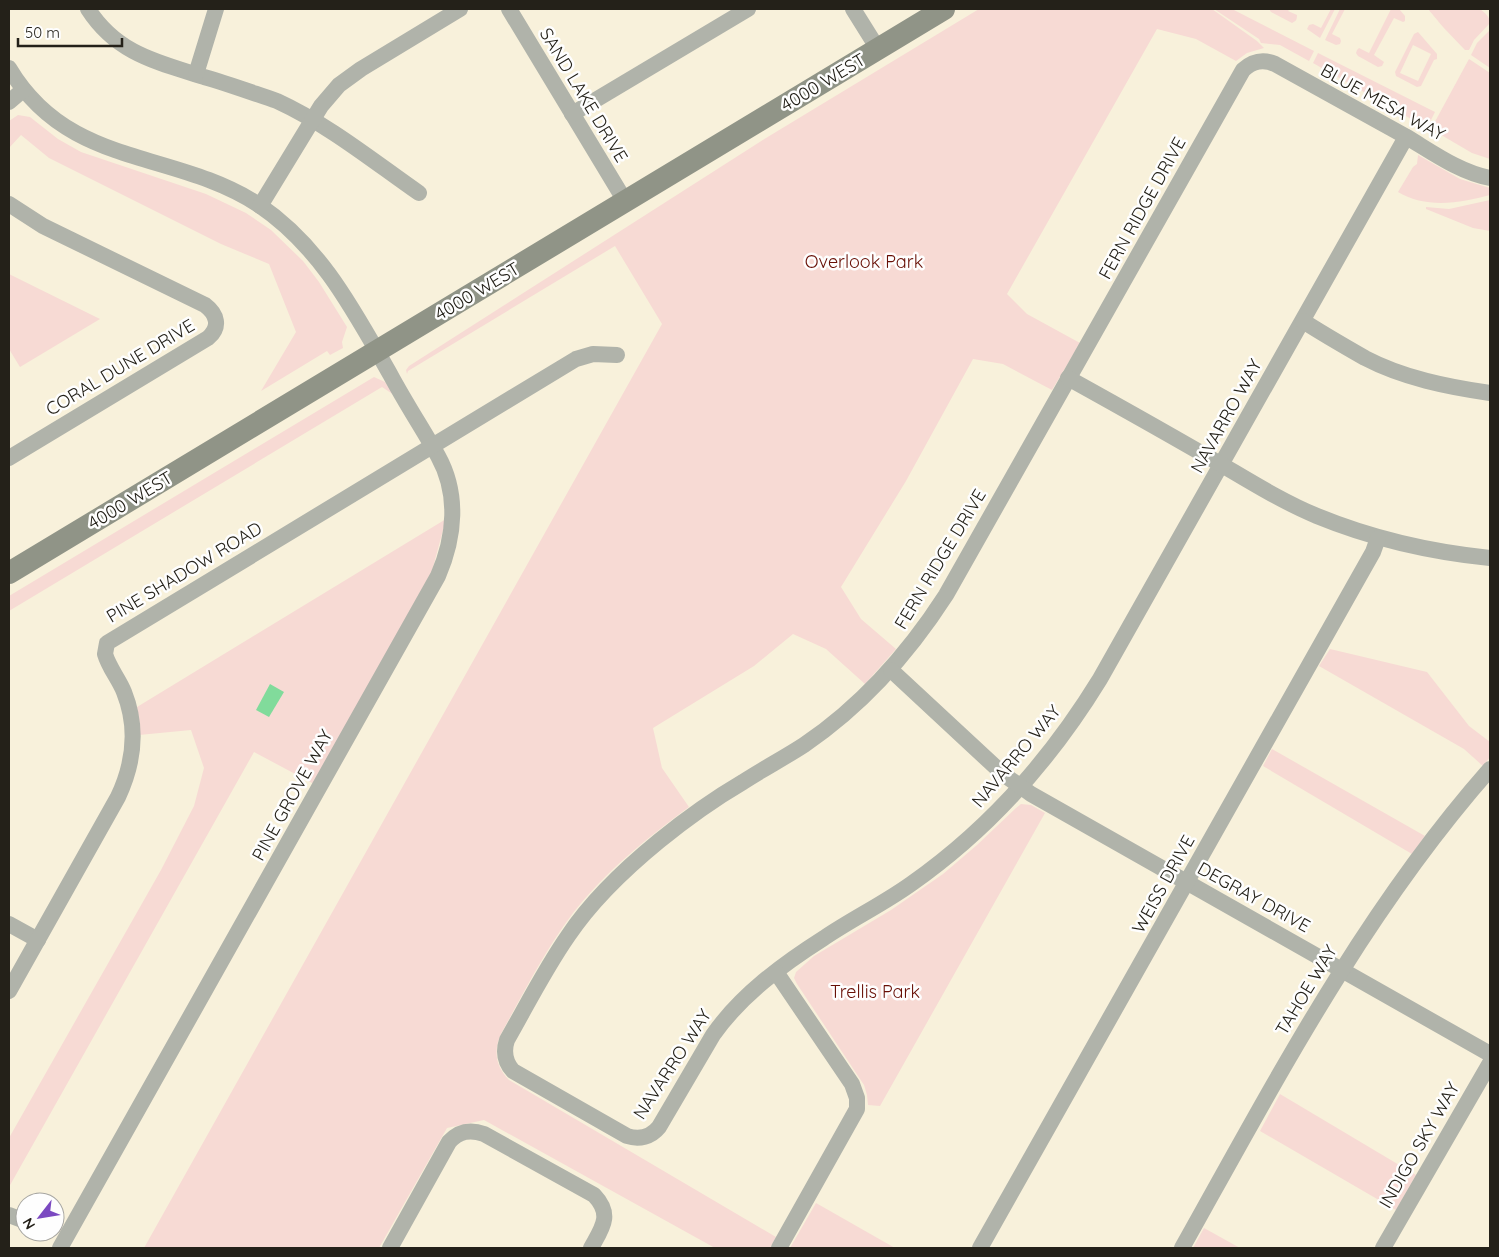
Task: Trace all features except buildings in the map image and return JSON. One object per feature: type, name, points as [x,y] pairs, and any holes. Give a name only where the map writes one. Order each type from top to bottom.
[{"type":"main road","name":"4000 WEST","points":[[9,573],[944,9]]},
{"type":"street","points":[[88,9],[103,29],[128,49],[141,56],[278,101],[313,119],[420,193]]},
{"type":"street","points":[[196,74],[216,9]]},
{"type":"street","points":[[260,206],[329,95],[349,77],[460,9]]},
{"type":"street","name":"SAND LAKE DRIVE","points":[[509,9],[625,201]]},
{"type":"street","points":[[572,114],[748,9]]},
{"type":"street","points":[[854,9],[878,49]]},
{"type":"street","name":"BLUE MESA WAY","points":[[1256,62],[1266,61],[1275,64],[1465,170],[1490,178]]},
{"type":"street","name":"FERN RIDGE DRIVE","points":[[506,1058],[505,1050],[508,1040],[554,957],[585,913],[619,877],[658,841],[701,809],[745,780],[786,757],[859,702],[890,670],[916,639],[946,595],[1240,74],[1247,66],[1256,62]]},
{"type":"street","name":"PINE GROVE WAY","points":[[9,68],[24,90],[49,115],[77,135],[216,183],[246,197],[288,228],[326,268],[336,282],[432,446],[447,476],[453,516],[449,547],[438,576],[65,1229]]},
{"type":"street","points":[[9,102],[24,90]]},
{"type":"street","name":"NAVARRO WAY","points":[[506,1058],[510,1067],[517,1074],[627,1136],[636,1138],[653,1134],[659,1128],[722,1022],[743,1000],[776,972],[824,938],[891,898],[931,870],[968,840],[1020,787],[1058,741],[1093,691],[1406,137]]},
{"type":"street","name":"CORAL DUNE DRIVE","points":[[9,204],[43,226],[205,305],[213,313],[217,324],[208,338],[9,458]]},
{"type":"street","points":[[1302,321],[1367,359],[1418,378],[1468,390],[1490,393]]},
{"type":"street","name":"PINE SHADOW ROAD","points":[[9,991],[118,797],[129,768],[133,745],[132,721],[124,691],[105,654],[107,643],[581,356],[593,354],[617,355]]},
{"type":"street","points":[[1068,378],[1291,504],[1378,538],[1440,552],[1490,558]]},
{"type":"street","name":"WEISS DRIVE","points":[[980,1248],[1374,552],[1378,538]]},
{"type":"street","name":"DEGRAY DRIVE","points":[[890,670],[1003,774],[1038,799],[1490,1054]]},
{"type":"street","name":"TAHOE WAY","points":[[1182,1248],[1296,1045],[1341,970],[1413,865],[1490,769]]},
{"type":"street","points":[[9,924],[38,940]]},
{"type":"street","points":[[776,972],[852,1084],[858,1101],[857,1109],[845,1132],[779,1248]]},
{"type":"street","name":"INDIGO SKY WAY","points":[[1383,1248],[1490,1062]]},
{"type":"street","points":[[390,1248],[449,1142],[462,1132],[473,1131],[484,1134],[594,1195],[605,1215],[602,1227],[591,1248]]},
{"type":"green space","name":"Overlook Park","points":[[979,9],[1212,9],[1264,48],[1247,53],[1236,61],[1196,39],[1157,29],[1007,294],[1027,314],[1080,343],[1052,390],[1003,364],[973,359],[906,481],[841,587],[861,619],[896,649],[865,684],[826,649],[793,634],[754,666],[653,728],[662,768],[689,807],[627,856],[585,898],[553,942],[535,971],[497,1045],[498,1063],[509,1080],[776,1237],[770,1248],[715,1248],[484,1120],[447,1128],[379,1248],[144,1248],[662,324],[615,246],[408,371],[407,374],[406,370],[409,366],[766,138]]},
{"type":"green space","points":[[1214,9],[1232,9],[1314,51],[1309,61],[1280,45],[1261,43],[1259,39]]},
{"type":"green space","points":[[1269,9],[1290,9],[1288,11],[1297,15],[1296,19],[1292,23],[1271,12]]},
{"type":"green space","points":[[1331,9],[1335,9],[1320,38],[1307,29],[1309,25],[1313,24],[1321,28]]},
{"type":"green space","points":[[1340,9],[1345,9],[1332,34],[1340,38],[1340,44],[1336,45],[1325,40]]},
{"type":"green space","points":[[1391,9],[1399,9],[1405,16],[1405,21],[1394,18],[1374,55],[1384,62],[1382,66],[1378,67],[1356,53],[1359,48],[1369,53]]},
{"type":"green space","points":[[1428,9],[1480,9],[1488,17],[1490,23],[1474,40],[1469,50],[1465,50]]},
{"type":"green space","points":[[1490,30],[1490,68],[1471,55],[1477,43]]},
{"type":"green space","points":[[1418,32],[1437,54],[1437,59],[1434,60],[1421,86],[1417,87],[1396,76],[1395,72],[1414,34]],"holes":[[[1413,45],[1431,54],[1418,81],[1400,73]]]},
{"type":"green space","points":[[1318,53],[1435,112],[1427,128],[1313,63]]},
{"type":"green space","points":[[1469,59],[1490,73],[1490,159],[1472,153],[1431,129]]},
{"type":"green space","points":[[18,115],[30,117],[58,139],[81,152],[206,194],[246,213],[271,230],[303,261],[319,282],[347,327],[342,342],[343,348],[330,355],[327,351],[261,391],[296,332],[269,264],[221,244],[49,158],[21,135],[9,148],[9,121]]},
{"type":"green space","points":[[1418,155],[1460,179],[1490,188],[1490,195],[1456,202],[1432,203],[1420,201],[1398,192],[1413,167],[1417,164]]},
{"type":"green space","points":[[1490,200],[1490,231],[1473,228],[1426,209],[1426,207],[1449,209]]},
{"type":"green space","points":[[9,274],[100,319],[20,367],[9,349]]},
{"type":"green space","points":[[374,377],[385,382],[394,395],[382,387],[9,611],[9,596]]},
{"type":"green space","points":[[446,519],[432,571],[314,784],[254,752],[9,1187],[9,1138],[161,870],[194,806],[204,768],[191,730],[139,735],[140,726],[137,707]]},
{"type":"green space","points":[[1330,649],[1427,672],[1469,726],[1490,742],[1490,757],[1483,766],[1464,749],[1319,666]]},
{"type":"green space","points":[[1272,749],[1425,836],[1412,854],[1263,766]]},
{"type":"green space","name":"Trellis Park","points":[[1021,804],[1031,805],[1045,813],[880,1106],[868,1105],[864,1085],[797,984],[794,978],[796,972],[814,956],[891,910],[943,874]]},
{"type":"green space","points":[[1280,1094],[1416,1175],[1396,1210],[1260,1131]]},
{"type":"green space","points":[[816,1203],[895,1248],[790,1248]]},
{"type":"green space","points":[[1204,1228],[1240,1248],[1193,1248]]},
{"type":"shaded area","points":[[270,684],[284,692],[269,717],[256,710]]}]
